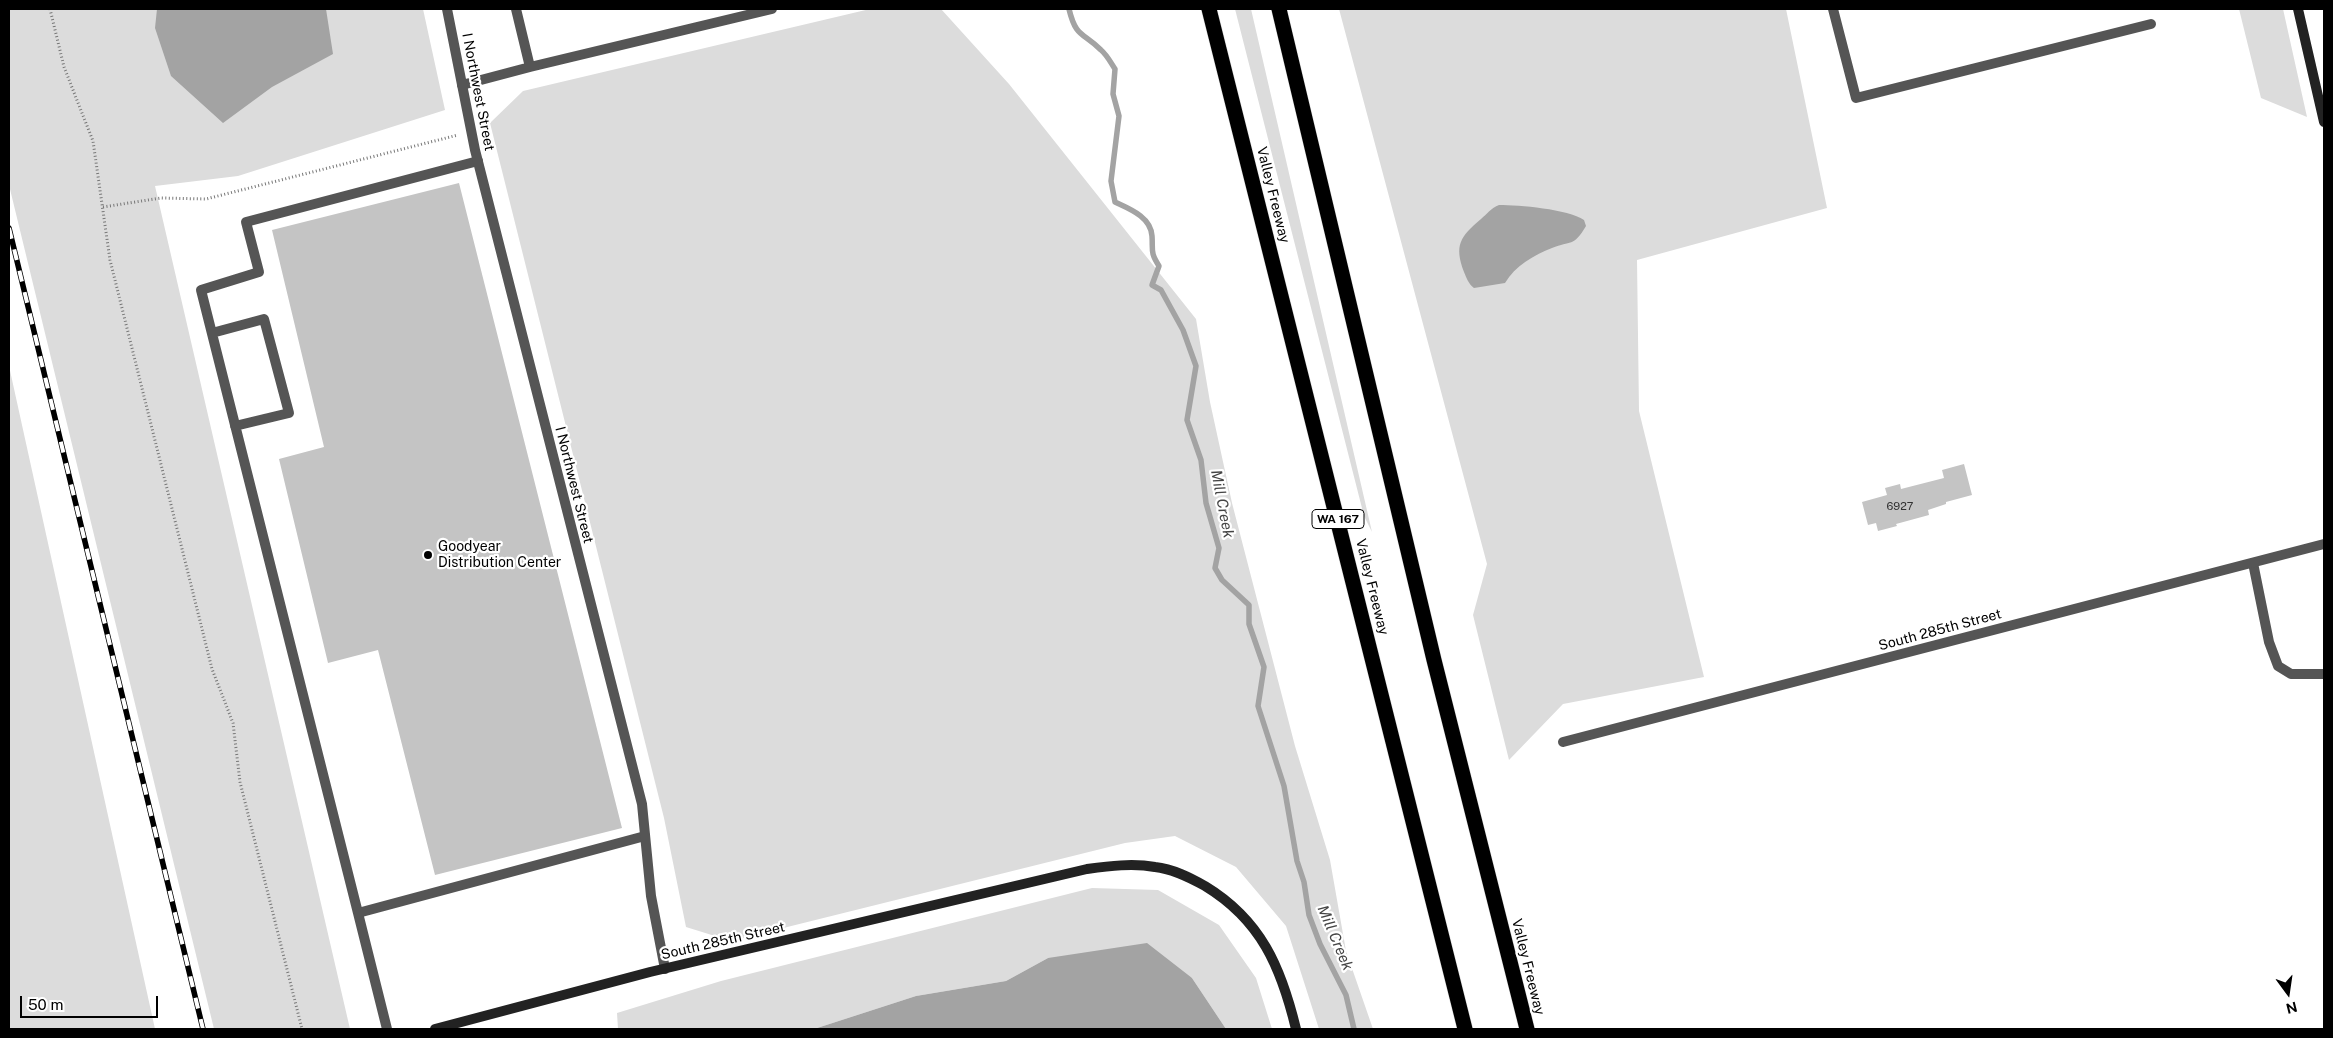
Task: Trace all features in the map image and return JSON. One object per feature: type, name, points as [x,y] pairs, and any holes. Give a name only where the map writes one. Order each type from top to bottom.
[{"type":"highway","name":"Valley Freeway","points":[[1209,9],[1465,1029]]},
{"type":"highway","name":"Valley Freeway","points":[[1279,9],[1432,650],[1527,1029]]},
{"type":"street","name":"I Northwest Street","points":[[447,9],[478,161],[642,804],[651,896],[665,969]]},
{"type":"street","points":[[516,9],[530,67]]},
{"type":"street","points":[[462,85],[772,9]]},
{"type":"street","points":[[1833,9],[1856,98],[2151,24]]},
{"type":"street","points":[[2298,9],[2322,100],[2324,122]]},
{"type":"street","points":[[387,1029],[201,290],[258,272],[246,222],[478,161]]},
{"type":"street","points":[[212,333],[264,319],[289,413],[235,426]]},
{"type":"street","name":"South 285th Street","points":[[1563,742],[2324,544]]},
{"type":"street","points":[[2253,563],[2269,642],[2278,666],[2291,674],[2324,674]]},
{"type":"street","points":[[358,913],[645,836]]},
{"type":"street","name":"South 285th Street","points":[[435,1029],[665,969],[1087,868],[1122,865],[1155,866],[1185,874],[1238,909],[1257,932],[1272,957],[1288,996],[1296,1029]]},
{"type":"path","points":[[50,9],[64,67],[93,141],[113,269],[210,660],[233,723],[240,782],[302,1029]]},
{"type":"path","points":[[103,207],[161,198],[206,199],[471,132]]},
{"type":"shaded area","points":[[9,9],[423,9],[445,110],[238,176],[155,186],[350,1029],[214,1029],[9,185]]},
{"type":"shaded area","points":[[157,9],[326,9],[333,54],[272,87],[223,123],[171,76],[155,28]]},
{"type":"shaded area","points":[[870,9],[941,9],[1009,84],[1196,319],[1210,402],[1232,503],[1295,746],[1330,860],[1346,951],[1373,1029],[1319,1029],[1286,926],[1236,867],[1175,836],[1125,843],[731,941],[686,927],[664,818],[490,123],[523,91]]},
{"type":"shaded area","points":[[1235,9],[1251,9],[1372,532],[1364,516]]},
{"type":"shaded area","points":[[1339,9],[1786,9],[1827,208],[1637,260],[1639,411],[1704,677],[1563,704],[1509,760],[1473,615],[1487,564]]},
{"type":"shaded area","points":[[2239,9],[2283,9],[2307,117],[2261,98]]},
{"type":"shaded area","points":[[1499,205],[1555,210],[1577,216],[1584,220],[1586,226],[1575,241],[1545,251],[1532,258],[1514,271],[1505,283],[1474,288],[1464,272],[1459,248],[1468,231],[1491,209]]},
{"type":"shaded area","points":[[9,366],[155,1029],[9,1029]]},
{"type":"shaded area","points":[[1092,888],[1158,890],[1219,925],[1256,978],[1272,1029],[1226,1029],[1192,978],[1048,958],[1006,981],[916,996],[814,1029],[618,1029],[617,1013],[721,981]]},
{"type":"shaded area","points":[[1147,943],[1192,978],[1226,1029],[814,1029],[916,996],[1006,981],[1048,958]]},
{"type":"building","name":"Goodyear Distribution Center","points":[[459,183],[622,828],[435,875],[378,650],[328,663],[279,459],[324,447],[272,230]]},
{"type":"building","points":[[1964,464],[1972,495],[1946,502],[1946,504],[1928,510],[1929,515],[1896,524],[1897,526],[1878,531],[1876,523],[1868,525],[1862,502],[1887,495],[1885,488],[1900,484],[1901,489],[1944,478],[1942,470]]},
{"type":"waterway","name":"Mill Creek","points":[[1069,9],[1077,30],[1103,52],[1115,69],[1113,94],[1119,116],[1111,181],[1115,202],[1139,214],[1151,229],[1153,254],[1159,266],[1152,285],[1161,290],[1183,330],[1196,366],[1187,420],[1201,460],[1206,503],[1219,548],[1215,568],[1222,580],[1249,605],[1249,624],[1264,667],[1258,706],[1284,786],[1297,861],[1304,882],[1309,915],[1320,944],[1346,995],[1354,1029]]},
{"type":"railway","points":[[9,228],[203,1029]]},
{"type":"place","name":"Goodyear Distribution Center","points":[[428,555]]}]
